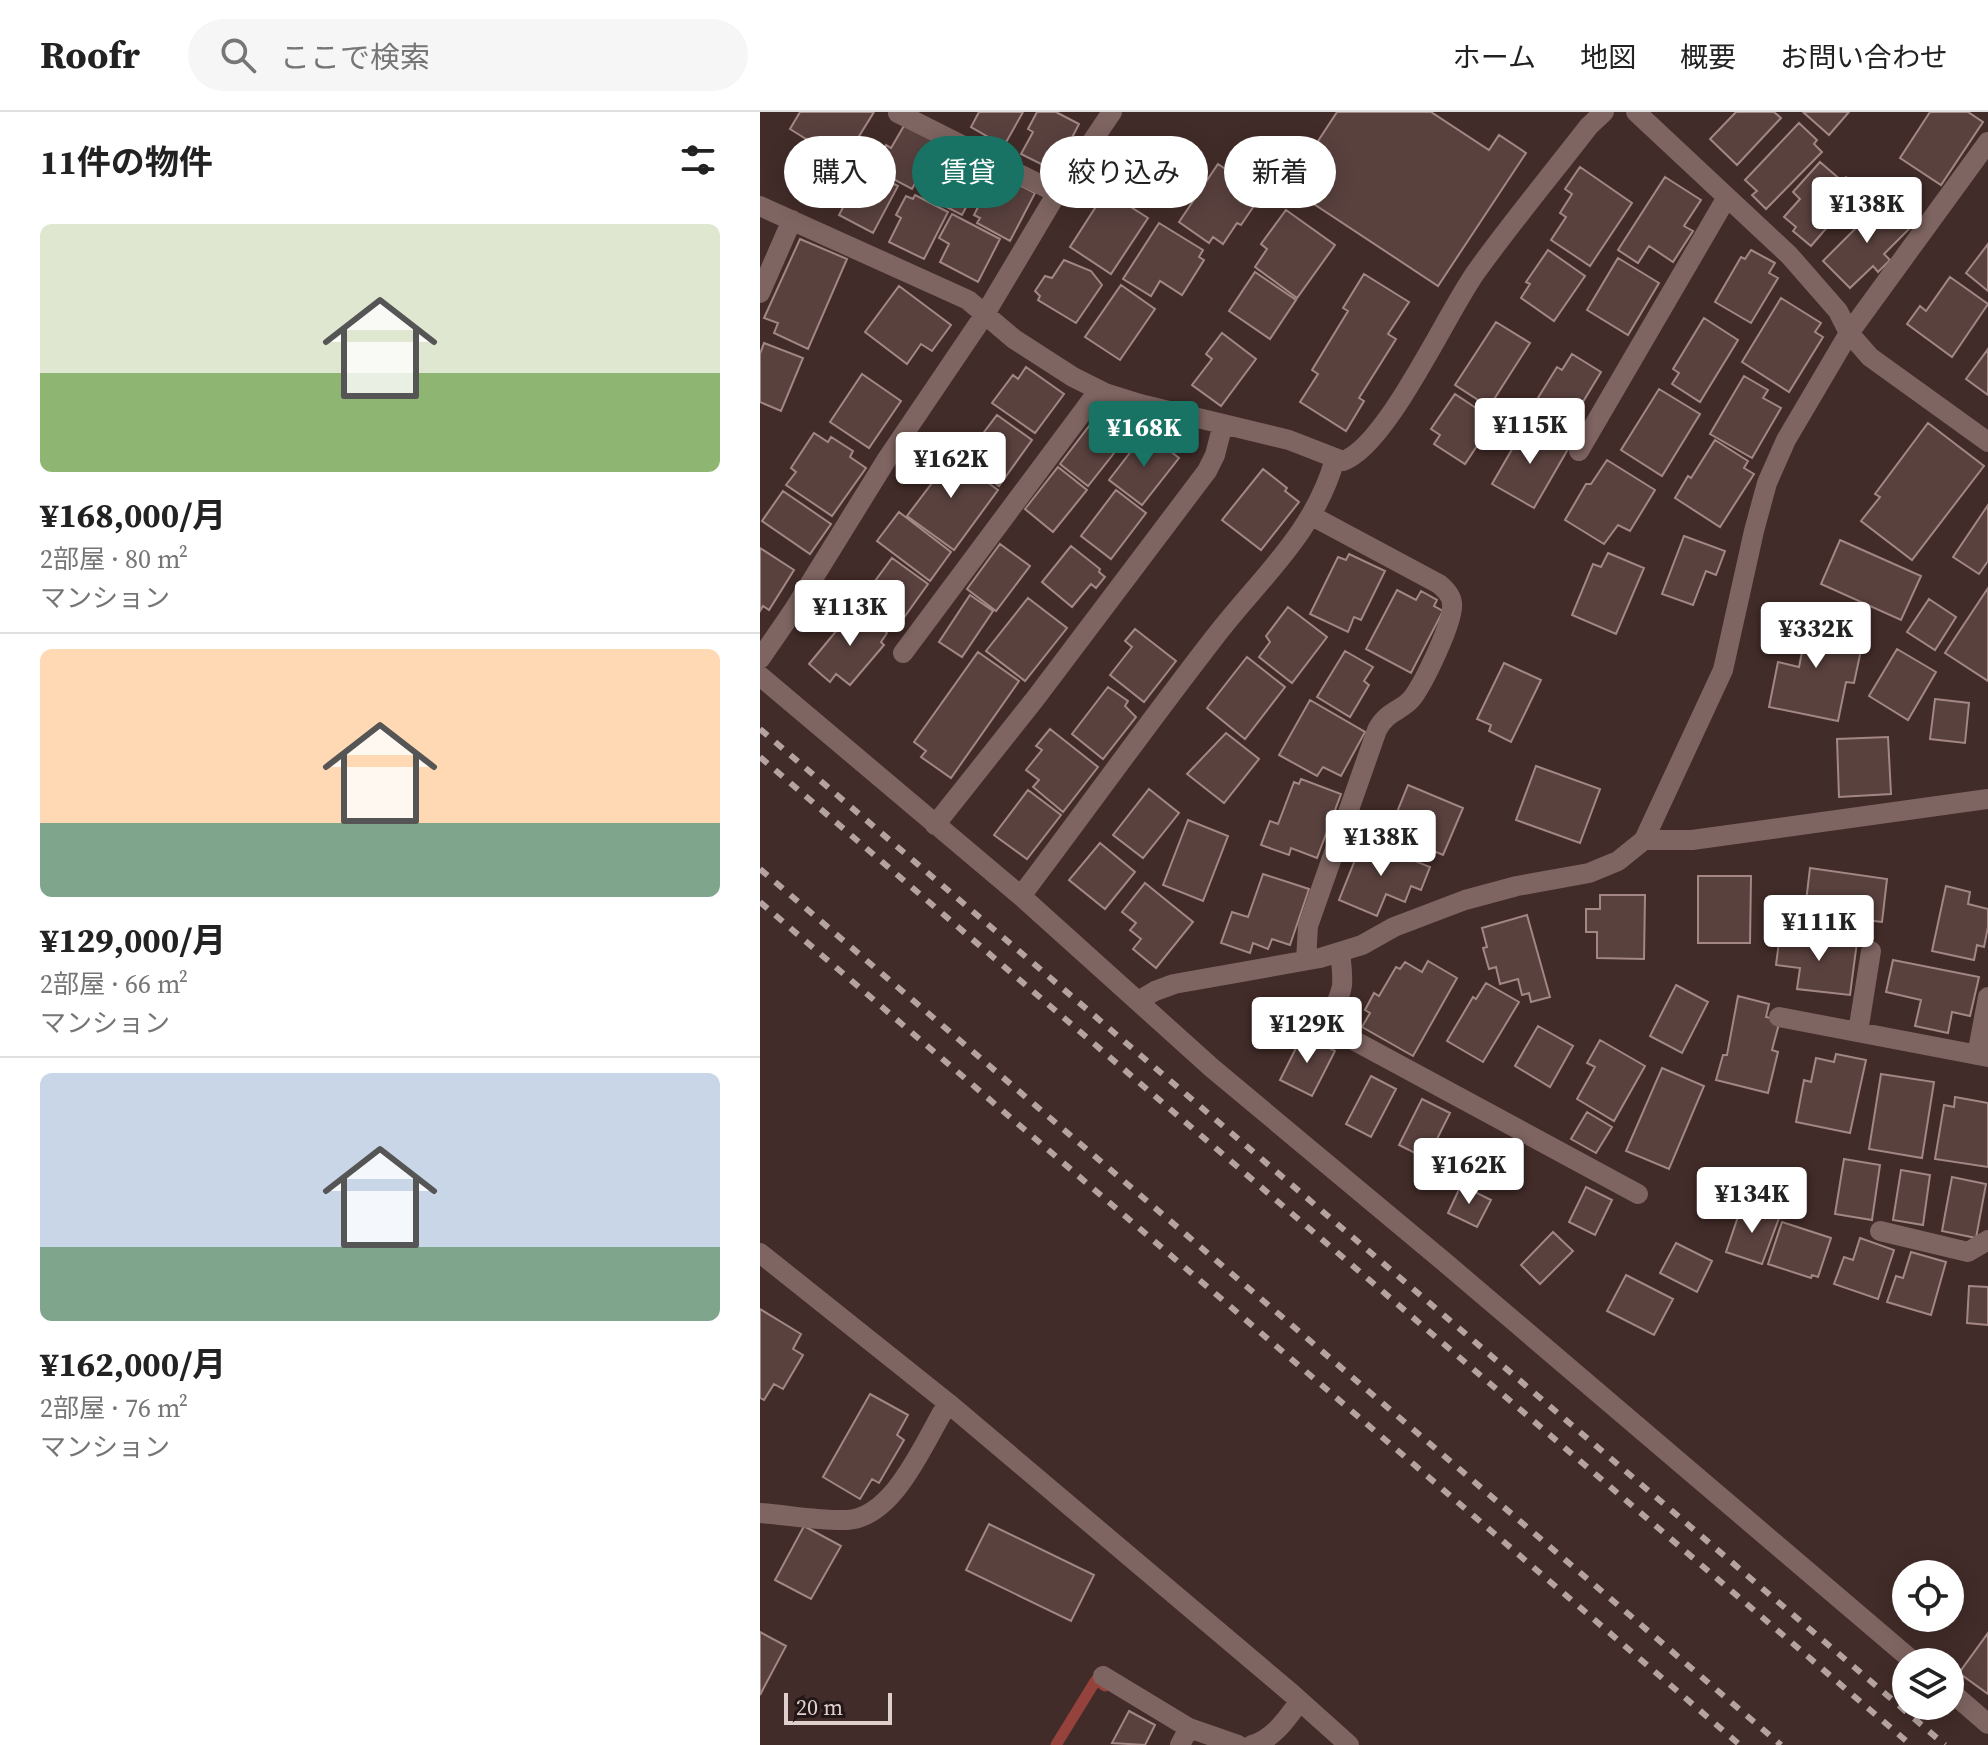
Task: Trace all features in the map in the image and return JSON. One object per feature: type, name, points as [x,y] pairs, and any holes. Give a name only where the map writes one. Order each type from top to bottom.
[{"type":"street","points":[[1096,136],[1112,112]]},
{"type":"street","points":[[760,206],[968,300],[1014,339],[1099,390],[1140,404],[1289,440],[1343,461],[1355,457],[1380,430],[1474,274],[1589,126],[1604,112]]},
{"type":"street","points":[[1636,112],[1789,255],[1838,311],[1849,333],[1870,357],[1988,442]]},
{"type":"street","points":[[898,113],[1040,184]]},
{"type":"street","points":[[1138,1001],[1174,984],[1340,952],[1465,900],[1517,886],[1589,873],[1618,861],[1644,840],[1723,670],[1767,483],[1786,440],[1849,333],[1988,142]]},
{"type":"street","points":[[1579,451],[1727,197]]},
{"type":"street","points":[[760,659],[887,459],[985,314],[1048,208]]},
{"type":"street","points":[[760,293],[792,220]]},
{"type":"street","points":[[903,653],[1099,390]]},
{"type":"street","points":[[935,825],[1035,699],[1207,471],[1215,455],[1223,424]]},
{"type":"street","points":[[1021,896],[1215,637],[1291,547],[1312,516],[1328,484],[1335,459]]},
{"type":"street","points":[[1306,960],[1308,926],[1377,730],[1390,712],[1412,699],[1450,625],[1453,604],[1448,592],[1439,584],[1312,516]]},
{"type":"street","points":[[760,676],[1021,896],[1212,1068],[1898,1648]]},
{"type":"street","points":[[1644,840],[1692,840],[1988,799]]},
{"type":"street","points":[[1858,1032],[1871,951]]},
{"type":"street","points":[[1340,952],[1342,988],[1332,1012],[1342,1034],[1638,1194]]},
{"type":"street","points":[[1779,1017],[1982,1056],[1988,997]]},
{"type":"street","points":[[1880,1231],[1968,1252],[1988,1240]]},
{"type":"street","points":[[760,1253],[948,1403],[1349,1745]]},
{"type":"street","points":[[760,1513],[849,1520],[878,1508],[897,1490],[948,1403]]},
{"type":"street","points":[[1103,1676],[1184,1737],[1238,1745]]},
{"type":"street","points":[[1252,1745],[1263,1742],[1279,1728],[1300,1701]]},
{"type":"street","points":[[1964,1703],[1988,1724]]},
{"type":"building","points":[[800,112],[874,112],[859,136],[801,136],[790,129]]},
{"type":"building","points":[[979,112],[1023,112],[1010,136],[987,136],[971,127]]},
{"type":"building","points":[[1037,112],[1056,112],[1079,124],[1073,136],[1040,136],[1040,164],[1024,156],[1024,148],[1033,132],[1028,129]]},
{"type":"building","points":[[1337,112],[1431,112],[1489,150],[1499,135],[1526,153],[1438,286],[1320,208],[1336,208],[1336,136],[1321,136]]},
{"type":"building","points":[[1736,112],[1774,112],[1781,118],[1737,165],[1710,139]]},
{"type":"building","points":[[1803,112],[1849,112],[1829,135]]},
{"type":"building","points":[[1930,112],[1968,112],[1983,122],[1941,185],[1900,158]]},
{"type":"building","points":[[1799,123],[1817,140],[1814,144],[1822,152],[1766,209],[1752,195],[1757,191],[1745,180]]},
{"type":"building","points":[[905,124],[928,136],[912,136],[912,189],[896,180],[896,139]]},
{"type":"building","points":[[1820,162],[1842,181],[1846,177],[1860,189],[1811,246],[1793,231],[1796,227],[1784,217],[1800,199],[1793,192]]},
{"type":"building","points":[[1218,164],[1224,168],[1224,208],[1253,208],[1241,225],[1237,223],[1223,244],[1213,237],[1209,243],[1179,222],[1188,208],[1208,208],[1208,179]]},
{"type":"building","points":[[1580,167],[1632,203],[1590,266],[1551,240],[1566,217],[1560,213],[1572,194],[1565,189]]},
{"type":"building","points":[[1665,177],[1701,200],[1684,226],[1693,231],[1673,262],[1649,246],[1638,263],[1618,250]]},
{"type":"building","points":[[1024,187],[1035,193],[1010,241],[977,223],[980,218],[974,215],[978,208],[1024,208]]},
{"type":"building","points":[[906,196],[912,199],[912,208],[940,208],[948,212],[924,259],[889,242],[901,218],[896,215]]},
{"type":"building","points":[[1885,199],[1895,208],[1891,211],[1909,229],[1884,254],[1890,260],[1878,272],[1873,266],[1850,288],[1823,261]]},
{"type":"building","points":[[843,208],[886,208],[873,233],[839,215]]},
{"type":"building","points":[[948,208],[966,208],[962,215]]},
{"type":"building","points":[[1095,208],[1132,208],[1148,218],[1111,274],[1070,247]]},
{"type":"building","points":[[1286,210],[1335,245],[1297,298],[1255,267],[1267,249],[1261,244]]},
{"type":"building","points":[[952,214],[1000,239],[978,282],[940,262],[949,244],[939,238]]},
{"type":"building","points":[[1159,223],[1203,250],[1199,257],[1204,260],[1182,295],[1160,281],[1151,296],[1123,279]]},
{"type":"building","points":[[800,239],[847,259],[808,349],[774,333],[778,323],[764,318]]},
{"type":"building","points":[[1988,244],[1988,291],[1966,273]]},
{"type":"building","points":[[1548,250],[1585,276],[1554,321],[1521,298],[1530,284],[1526,282]]},
{"type":"building","points":[[1751,250],[1775,263],[1769,273],[1778,278],[1751,323],[1715,302],[1741,257],[1745,259]]},
{"type":"building","points":[[1618,258],[1659,283],[1628,335],[1587,310]]},
{"type":"building","points":[[1064,260],[1091,271],[1102,285],[1076,323],[1038,300],[1040,296],[1035,291],[1045,276],[1052,278]]},
{"type":"building","points":[[1255,272],[1296,300],[1270,339],[1229,311]]},
{"type":"building","points":[[1364,274],[1409,302],[1388,334],[1396,339],[1359,398],[1364,401],[1346,431],[1300,402],[1318,374],[1312,370],[1348,311],[1343,308]]},
{"type":"building","points":[[1950,277],[1988,304],[1952,357],[1907,324],[1920,306],[1926,311]]},
{"type":"building","points":[[1121,285],[1155,309],[1120,360],[1085,337]]},
{"type":"building","points":[[899,286],[951,325],[932,351],[921,344],[907,364],[865,332]]},
{"type":"building","points":[[1781,298],[1821,323],[1815,332],[1823,337],[1789,392],[1742,362]]},
{"type":"building","points":[[1704,318],[1738,340],[1700,402],[1672,384],[1679,373],[1673,369]]},
{"type":"building","points":[[1496,322],[1530,343],[1489,407],[1455,385]]},
{"type":"building","points":[[1222,333],[1256,359],[1221,406],[1192,385],[1212,359],[1206,354]]},
{"type":"building","points":[[764,343],[803,358],[781,411],[760,402],[760,354]]},
{"type":"building","points":[[1988,349],[1988,395],[1966,379]]},
{"type":"building","points":[[1572,354],[1601,372],[1563,435],[1528,414],[1557,367],[1562,370]]},
{"type":"building","points":[[1026,367],[1064,394],[1035,433],[992,403],[1013,375],[1018,379]]},
{"type":"building","points":[[862,374],[901,401],[869,448],[830,422]]},
{"type":"building","points":[[1744,376],[1768,390],[1763,398],[1781,408],[1752,458],[1710,434]]},
{"type":"building","points":[[1659,389],[1700,414],[1662,476],[1621,450]]},
{"type":"building","points":[[1455,394],[1494,420],[1465,464],[1434,444],[1440,435],[1431,429]]},
{"type":"building","points":[[997,415],[1032,440],[999,486],[963,460]]},
{"type":"building","points":[[1093,421],[1122,443],[1088,486],[1060,464]]},
{"type":"building","points":[[1928,423],[1984,466],[1912,560],[1861,521],[1880,497],[1875,494]]},
{"type":"building","points":[[1526,425],[1568,449],[1534,508],[1492,484]]},
{"type":"building","points":[[1146,432],[1179,458],[1142,505],[1109,480]]},
{"type":"building","points":[[814,433],[828,442],[831,437],[853,451],[850,457],[866,468],[832,516],[786,485],[796,472],[791,468]]},
{"type":"building","points":[[1715,440],[1748,461],[1744,468],[1754,474],[1720,527],[1675,498]]},
{"type":"building","points":[[941,449],[998,490],[954,550],[907,516],[935,479],[924,471]]},
{"type":"building","points":[[1607,460],[1655,490],[1630,531],[1618,525],[1604,544],[1565,520],[1586,484],[1591,484]]},
{"type":"building","points":[[1058,467],[1087,490],[1053,532],[1025,509]]},
{"type":"building","points":[[1263,469],[1299,502],[1261,550],[1222,520]]},
{"type":"building","points":[[1116,490],[1146,513],[1111,559],[1081,536]]},
{"type":"building","points":[[783,491],[831,524],[810,554],[762,521]]},
{"type":"building","points":[[1988,505],[1988,561],[1979,574],[1953,557]]},
{"type":"building","points":[[899,512],[951,552],[930,581],[877,541]]},
{"type":"building","points":[[1684,536],[1725,551],[1716,575],[1706,571],[1693,605],[1662,594]]},
{"type":"building","points":[[1840,540],[1921,576],[1901,620],[1821,584]]},
{"type":"building","points":[[1000,544],[1030,566],[996,611],[967,589]]},
{"type":"building","points":[[1071,546],[1100,569],[1099,572],[1105,577],[1096,588],[1091,584],[1072,607],[1042,582]]},
{"type":"building","points":[[760,548],[794,570],[769,610],[763,606],[760,611]]},
{"type":"building","points":[[1608,553],[1644,568],[1616,634],[1572,615],[1593,564],[1601,567]]},
{"type":"building","points":[[1349,554],[1385,571],[1361,620],[1354,617],[1348,632],[1310,614],[1338,557],[1346,560]]},
{"type":"building","points":[[892,558],[928,584],[900,623],[864,596]]},
{"type":"building","points":[[1988,588],[1988,681],[1945,653]]},
{"type":"building","points":[[1397,590],[1416,600],[1421,591],[1437,600],[1434,606],[1443,611],[1411,673],[1366,649]]},
{"type":"building","points":[[970,595],[993,611],[962,657],[939,642]]},
{"type":"building","points":[[1028,598],[1067,628],[1025,681],[986,651]]},
{"type":"building","points":[[1929,599],[1956,617],[1935,650],[1907,632]]},
{"type":"building","points":[[856,607],[887,633],[881,642],[884,645],[850,685],[836,674],[830,682],[809,664]]},
{"type":"building","points":[[1288,607],[1327,637],[1292,683],[1259,657],[1270,642],[1266,636]]},
{"type":"building","points":[[1787,620],[1864,636],[1854,683],[1846,682],[1838,721],[1769,707],[1778,662],[1799,667],[1802,652],[1781,648]]},
{"type":"building","points":[[1135,629],[1176,661],[1144,702],[1110,675],[1132,647],[1125,641]]},
{"type":"building","points":[[1897,649],[1936,672],[1908,720],[1869,696]]},
{"type":"building","points":[[1345,651],[1373,667],[1364,681],[1369,685],[1350,717],[1317,697]]},
{"type":"building","points":[[978,652],[1019,681],[951,778],[921,757],[926,751],[914,742]]},
{"type":"building","points":[[1247,657],[1285,687],[1245,739],[1207,708]]},
{"type":"building","points":[[1504,663],[1541,680],[1511,742],[1489,731],[1491,725],[1477,719]]},
{"type":"building","points":[[1108,687],[1128,701],[1125,706],[1136,717],[1103,759],[1072,734]]},
{"type":"building","points":[[1935,699],[1969,703],[1965,743],[1930,739]]},
{"type":"building","points":[[1310,700],[1365,732],[1341,776],[1323,767],[1317,776],[1279,755]]},
{"type":"building","points":[[1050,729],[1098,767],[1063,812],[1033,787],[1039,780],[1026,770],[1042,750],[1036,746]]},
{"type":"building","points":[[1226,733],[1259,759],[1224,803],[1187,774]]},
{"type":"building","points":[[1888,737],[1891,794],[1839,797],[1837,739]]},
{"type":"building","points":[[1536,766],[1600,789],[1580,843],[1516,820]]},
{"type":"building","points":[[1301,779],[1341,794],[1317,858],[1291,848],[1289,855],[1261,845],[1270,821],[1278,824],[1294,782],[1299,784]]},
{"type":"building","points":[[1408,785],[1463,808],[1443,855],[1389,832]]},
{"type":"building","points":[[1149,789],[1179,813],[1143,858],[1113,835]]},
{"type":"building","points":[[1028,790],[1061,815],[1027,859],[994,835]]},
{"type":"building","points":[[1188,820],[1228,836],[1203,901],[1163,885]]},
{"type":"building","points":[[1363,840],[1430,867],[1421,890],[1411,886],[1405,902],[1386,894],[1377,916],[1339,900]]},
{"type":"building","points":[[1100,843],[1135,872],[1105,909],[1069,880]]},
{"type":"building","points":[[1810,868],[1887,879],[1882,922],[1857,919],[1857,929],[1823,924],[1825,905],[1806,902]]},
{"type":"building","points":[[1263,874],[1309,889],[1290,945],[1272,939],[1268,949],[1253,943],[1250,953],[1221,943],[1232,912],[1248,917]]},
{"type":"building","points":[[1698,876],[1751,876],[1750,943],[1698,943]]},
{"type":"building","points":[[1145,883],[1193,922],[1156,968],[1133,949],[1141,939],[1130,930],[1136,923],[1122,912]]},
{"type":"building","points":[[1946,886],[1970,892],[1968,904],[1988,909],[1984,947],[1977,945],[1974,960],[1932,951]]},
{"type":"building","points":[[1600,895],[1645,895],[1644,959],[1597,958],[1597,932],[1586,932],[1586,909],[1600,909]]},
{"type":"building","points":[[1527,915],[1550,997],[1531,1002],[1529,993],[1522,995],[1518,979],[1500,984],[1496,967],[1489,969],[1482,928]]},
{"type":"building","points":[[1780,934],[1857,942],[1850,995],[1797,989],[1800,968],[1776,965]]},
{"type":"building","points":[[1893,960],[1979,977],[1970,1016],[1952,1012],[1948,1033],[1915,1026],[1921,1000],[1886,992]]},
{"type":"building","points":[[1428,961],[1457,978],[1413,1056],[1362,1027],[1370,1013],[1365,1010],[1374,993],[1379,996],[1396,967],[1400,969],[1405,962],[1422,972]]},
{"type":"building","points":[[1486,983],[1519,1002],[1483,1062],[1447,1041],[1473,997],[1476,999]]},
{"type":"building","points":[[1676,985],[1708,1002],[1682,1053],[1650,1036]]},
{"type":"building","points":[[1738,996],[1769,1004],[1766,1017],[1780,1020],[1772,1050],[1778,1052],[1768,1093],[1716,1080],[1723,1055],[1727,1055]]},
{"type":"building","points":[[1538,1026],[1573,1046],[1550,1087],[1515,1066]]},
{"type":"building","points":[[1303,1034],[1335,1051],[1312,1096],[1280,1080]]},
{"type":"building","points":[[1600,1040],[1645,1066],[1614,1121],[1577,1099],[1595,1067],[1587,1063]]},
{"type":"building","points":[[1836,1054],[1866,1060],[1850,1133],[1796,1122],[1804,1080],[1811,1082],[1816,1058],[1834,1062]]},
{"type":"building","points":[[1662,1068],[1704,1086],[1669,1169],[1626,1151]]},
{"type":"building","points":[[1881,1074],[1934,1082],[1922,1158],[1869,1149]]},
{"type":"building","points":[[1371,1076],[1396,1089],[1371,1137],[1346,1124]]},
{"type":"building","points":[[1955,1097],[1988,1103],[1988,1167],[1935,1159],[1944,1105],[1954,1107]]},
{"type":"building","points":[[1422,1099],[1450,1113],[1427,1159],[1399,1145]]},
{"type":"building","points":[[1587,1112],[1612,1127],[1596,1153],[1571,1139]]},
{"type":"building","points":[[1491,1144],[1515,1156],[1498,1189],[1474,1177]]},
{"type":"building","points":[[1844,1159],[1880,1165],[1872,1220],[1835,1214]]},
{"type":"building","points":[[1901,1170],[1930,1175],[1923,1225],[1893,1220]]},
{"type":"building","points":[[1952,1177],[1986,1184],[1976,1238],[1942,1231]]},
{"type":"building","points":[[1461,1185],[1491,1200],[1477,1227],[1448,1213]]},
{"type":"building","points":[[1586,1187],[1612,1200],[1595,1235],[1569,1222]]},
{"type":"building","points":[[1742,1205],[1779,1218],[1762,1264],[1726,1252]]},
{"type":"building","points":[[1782,1222],[1831,1238],[1818,1277],[1812,1275],[1811,1278],[1768,1264]]},
{"type":"building","points":[[1553,1232],[1573,1251],[1540,1284],[1521,1265]]},
{"type":"building","points":[[1860,1238],[1894,1250],[1878,1299],[1834,1284],[1844,1257],[1853,1260]]},
{"type":"building","points":[[1676,1243],[1712,1261],[1697,1292],[1660,1273]]},
{"type":"building","points":[[1911,1252],[1946,1262],[1931,1315],[1887,1302],[1896,1276],[1903,1278]]},
{"type":"building","points":[[1626,1275],[1673,1299],[1654,1335],[1607,1311]]},
{"type":"building","points":[[1969,1286],[1988,1287],[1988,1325],[1967,1323]]},
{"type":"building","points":[[760,1309],[801,1334],[793,1349],[803,1355],[783,1389],[774,1384],[764,1400],[760,1398]]},
{"type":"building","points":[[870,1394],[908,1415],[897,1435],[904,1440],[879,1483],[872,1479],[860,1499],[823,1477]]},
{"type":"building","points":[[989,1524],[1094,1575],[1071,1621],[966,1570]]},
{"type":"building","points":[[804,1526],[841,1546],[811,1599],[775,1580]]},
{"type":"building","points":[[760,1632],[786,1646],[760,1695]]},
{"type":"building","points":[[1988,1633],[1988,1694],[1964,1677],[1964,1666]]},
{"type":"building","points":[[1129,1711],[1155,1725],[1145,1745],[1112,1743]]},
{"type":"waterway","points":[[1056,1745],[1096,1680],[1105,1686]]},
{"type":"railway","points":[[760,729],[1945,1745]]},
{"type":"railway","points":[[760,757],[1911,1745]]},
{"type":"railway","points":[[760,869],[1781,1745]]},
{"type":"railway","points":[[760,902],[1740,1745]]}]
